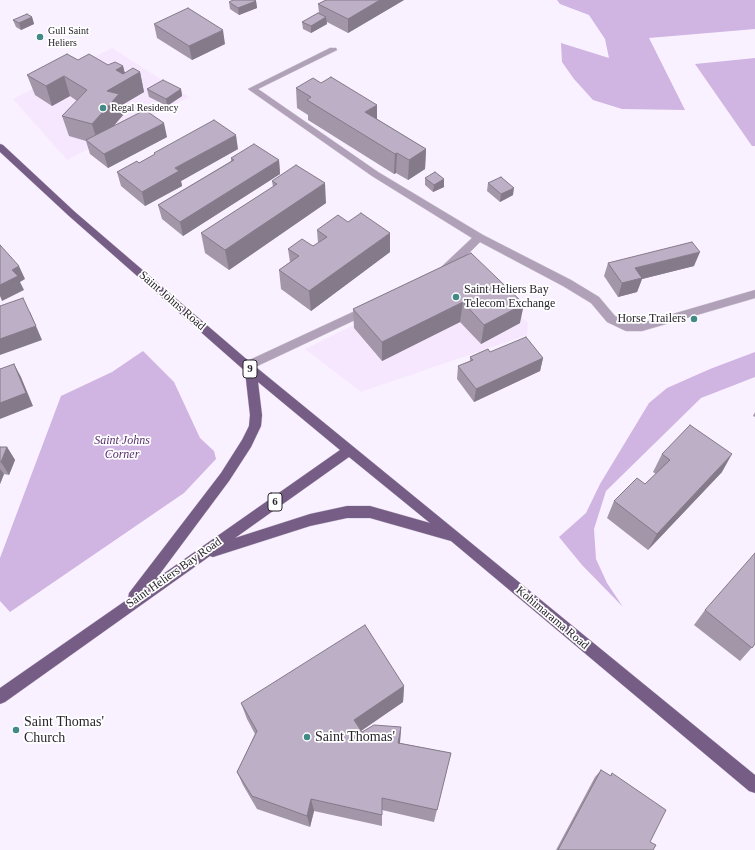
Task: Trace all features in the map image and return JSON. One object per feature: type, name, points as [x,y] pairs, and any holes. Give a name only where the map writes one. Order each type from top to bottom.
[{"type":"main road","name":"Saint Johns Road","points":[[0,146],[72,214],[249,368],[349,450]]},
{"type":"main road","points":[[128,606],[225,477],[247,443],[255,426],[256,416],[249,368]]},
{"type":"main road","name":"Kohimarama Road","points":[[349,450],[755,785]]},
{"type":"main road","name":"Saint Heliers Bay Road","points":[[0,697],[349,450]]},
{"type":"main road","points":[[201,554],[310,520],[347,512],[370,512],[455,536]]},
{"type":"lane","points":[[333,50],[252,89],[375,174],[479,237],[567,283],[595,300],[612,319],[626,327],[642,327],[755,294]]},
{"type":"lane","points":[[433,278],[440,275],[479,237]]},
{"type":"lane","points":[[249,368],[376,305]]},
{"type":"shaded area","points":[[112,48],[189,97],[67,160],[13,99]]},
{"type":"shaded area","points":[[471,267],[528,323],[527,335],[361,392],[305,349]]},
{"type":"green space","points":[[557,0],[755,0],[755,29],[649,38],[685,110],[622,109],[593,100],[574,79],[562,62],[561,43],[609,58],[605,39],[589,15],[560,4]]},
{"type":"green space","points":[[755,58],[755,146],[752,146],[695,64]]},
{"type":"green space","name":"Saint Johns Corner","points":[[143,351],[174,382],[200,438],[214,451],[216,459],[184,493],[10,612],[0,601],[0,558],[61,396],[112,372]]},
{"type":"green space","points":[[755,352],[755,377],[701,398],[606,491],[594,529],[596,559],[607,583],[623,607],[582,565],[559,537],[586,513],[600,484],[649,403],[667,388],[710,369]]},
{"type":"building","points":[[233,0],[256,1],[238,8],[229,2]]},
{"type":"building","points":[[326,0],[380,0],[348,19],[318,4]]},
{"type":"building","points":[[188,8],[223,30],[189,46],[154,24]]},
{"type":"building","points":[[318,13],[326,17],[311,26],[302,22]]},
{"type":"building","points":[[27,14],[32,17],[19,23],[13,20]]},
{"type":"building","points":[[67,54],[78,60],[89,54],[108,65],[115,62],[123,66],[116,70],[123,74],[133,68],[140,72],[107,91],[119,94],[92,124],[62,116],[87,90],[64,76],[46,86],[27,75]]},
{"type":"building","points":[[331,77],[377,105],[365,112],[426,149],[409,160],[397,153],[395,154],[307,100],[311,97],[296,88],[313,78],[321,83]]},
{"type":"building","points":[[163,80],[181,89],[166,99],[147,89]]},
{"type":"building","points":[[145,110],[164,123],[104,154],[86,140]]},
{"type":"building","points":[[214,120],[236,135],[175,168],[179,171],[142,192],[117,172],[137,161],[139,163],[155,154],[154,153]]},
{"type":"building","points":[[254,144],[279,160],[180,222],[158,205],[234,160],[231,158]]},
{"type":"building","points":[[296,165],[325,183],[225,250],[201,233],[277,184],[272,181]]},
{"type":"building","points":[[435,172],[444,179],[434,185],[425,178]]},
{"type":"building","points":[[501,177],[514,188],[501,194],[488,183]]},
{"type":"building","points":[[361,213],[390,233],[309,291],[279,270],[299,256],[288,249],[302,239],[313,246],[327,237],[317,230],[338,215],[348,222]]},
{"type":"building","points":[[692,242],[700,252],[635,268],[642,278],[622,283],[608,263]]},
{"type":"building","points":[[0,245],[19,266],[12,270],[18,276],[0,285]]},
{"type":"building","points":[[471,253],[524,304],[484,325],[463,302],[382,342],[353,309]]},
{"type":"building","points":[[23,298],[36,326],[0,339],[0,306]]},
{"type":"building","points":[[526,337],[543,358],[476,389],[458,366],[473,360],[470,357],[488,349],[490,352]]},
{"type":"building","points":[[14,364],[26,393],[0,403],[0,369]]},
{"type":"building","points":[[690,425],[732,454],[657,534],[614,501],[637,478],[645,484],[670,460],[662,454]]},
{"type":"building","points":[[0,447],[7,447],[1,462],[0,462]]},
{"type":"building","points":[[755,553],[755,644],[752,648],[705,610]]},
{"type":"building","name":"Saint Thomas'","points":[[365,625],[404,686],[354,720],[362,732],[374,725],[401,727],[398,743],[451,753],[437,810],[382,798],[382,815],[311,799],[307,816],[252,796],[237,772],[257,731],[241,703]]},
{"type":"building","points":[[601,770],[611,776],[612,773],[666,810],[650,842],[656,845],[653,850],[558,850]]},
{"type":"place","name":"Gull Saint Heliers","points":[[40,37]]},
{"type":"place","name":"Regal Residency","points":[[103,108]]},
{"type":"place","name":"Saint Heliers Bay Telecom Exchange","points":[[456,297]]},
{"type":"place","name":"Horse Trailers","points":[[694,319]]},
{"type":"place","name":"Saint Thomas' Church","points":[[16,730]]},
{"type":"place","name":"Saint Thomas'","points":[[307,737]]}]
